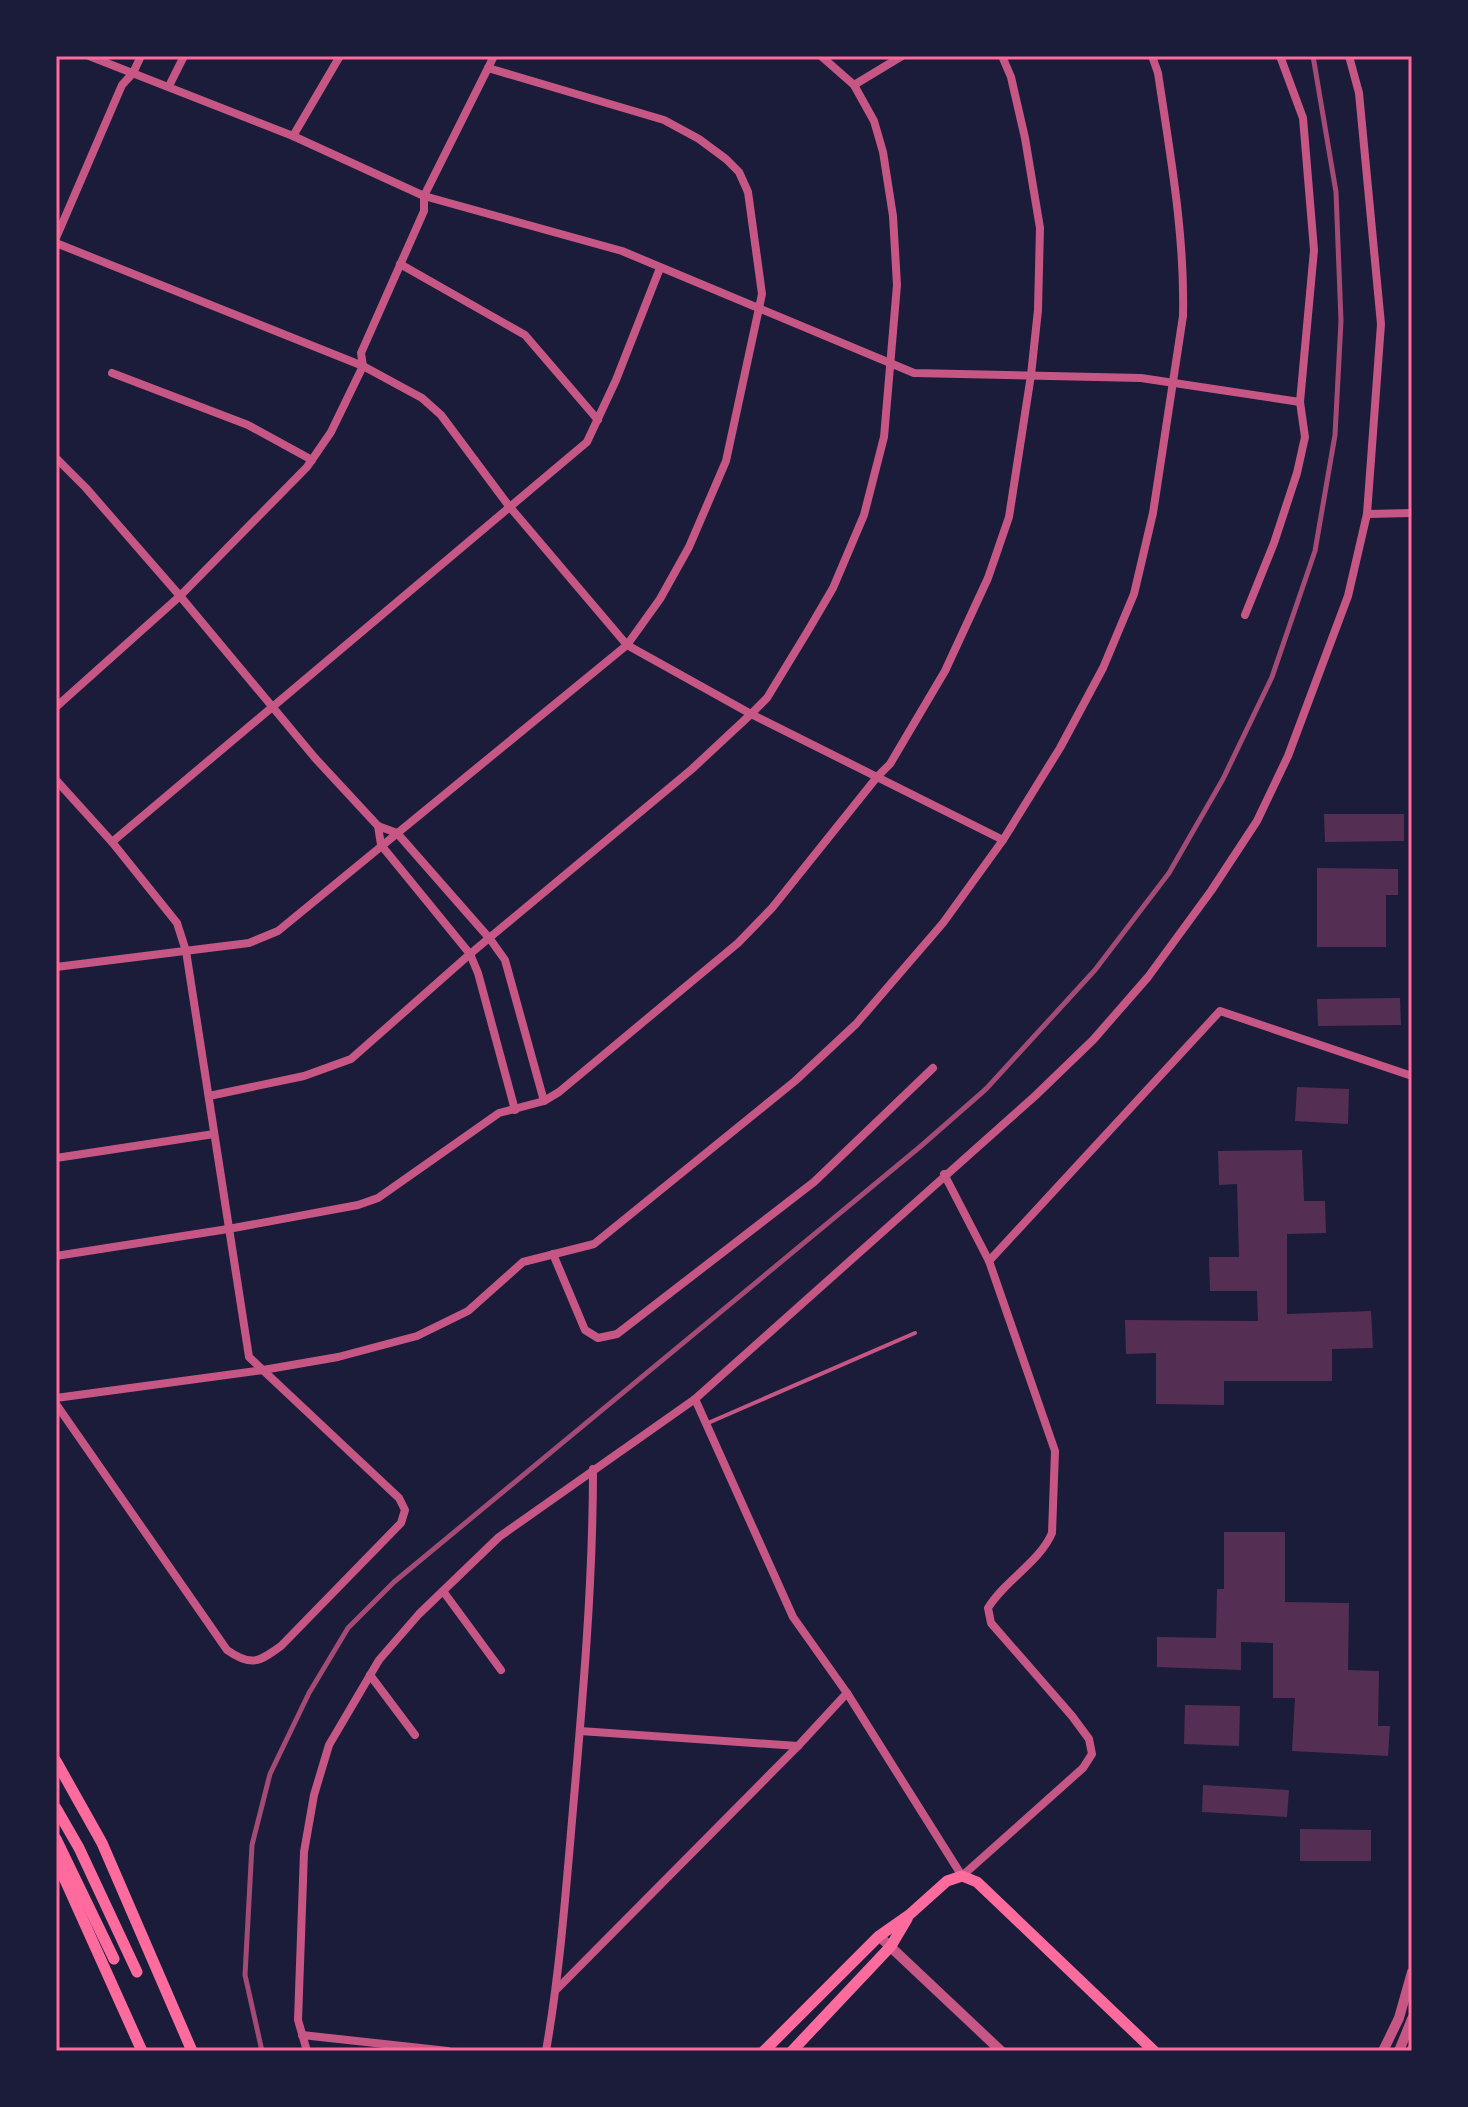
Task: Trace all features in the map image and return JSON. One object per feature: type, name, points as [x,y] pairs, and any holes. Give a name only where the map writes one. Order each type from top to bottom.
[{"type":"main road","points":[[56,1761],[102,1843],[192,2051]]},
{"type":"main road","points":[[56,1808],[79,1848],[137,1972]]},
{"type":"main road","points":[[56,1839],[114,1959]]},
{"type":"main road","points":[[56,1860],[142,2051]]},
{"type":"main road","points":[[764,2051],[879,1936],[909,1915],[947,1881],[962,1876],[977,1882],[1154,2051]]},
{"type":"main road","points":[[792,2051],[891,1946],[909,1915]]},
{"type":"street","points":[[89,56],[293,136],[424,196],[622,251],[914,373],[1175,381],[1300,402]]},
{"type":"street","points":[[141,56],[133,73],[122,85],[56,240],[363,366],[422,398],[441,415],[509,506],[627,645],[751,714],[1003,840]]},
{"type":"street","points":[[169,86],[184,56]]},
{"type":"street","points":[[293,136],[340,56]]},
{"type":"street","points":[[56,707],[180,596],[312,460],[331,432],[363,366],[361,353],[424,211],[424,196],[494,56]]},
{"type":"street","points":[[209,1096],[304,1076],[351,1059],[470,954],[692,769],[751,714],[767,698],[809,629],[833,588],[864,515],[884,437],[897,285],[893,216],[883,152],[874,121],[854,85],[821,56]]},
{"type":"street","points":[[854,85],[902,56]]},
{"type":"street","points":[[56,1256],[358,1205],[378,1198],[499,1113],[544,1101],[559,1092],[738,943],[772,908],[890,764],[945,671],[988,578],[1009,517],[1038,310],[1040,228],[1025,138],[1011,77],[1002,56]]},
{"type":"street","points":[[56,780],[112,842],[177,923],[186,951],[249,1357],[263,1370],[399,1498],[405,1510],[401,1523],[281,1646],[260,1661],[241,1660],[227,1650],[56,1401],[263,1370],[338,1357],[417,1336],[468,1311],[523,1262],[594,1244],[795,1081],[877,1002],[943,923],[1003,840],[1060,748],[1096,681],[1134,594],[1153,513],[1175,381],[1183,288],[1176,193],[1158,73],[1152,56]]},
{"type":"street","points":[[1245,615],[1297,473],[1305,437],[1300,402],[1314,250],[1303,118],[1280,56]]},
{"type":"street","points":[[307,2051],[298,2020],[304,1852],[314,1795],[329,1745],[370,1675],[399,1637],[499,1537],[695,1399],[1035,1096],[1102,1029],[1148,977],[1257,821],[1288,756],[1348,596],[1367,514],[1381,324],[1359,93],[1349,56]]},
{"type":"street","points":[[56,967],[249,943],[278,931],[627,645],[660,599],[689,547],[726,461],[762,294],[748,192],[739,172],[726,159],[699,139],[664,120],[488,68]]},
{"type":"street","points":[[400,264],[525,335],[598,420]]},
{"type":"street","points":[[112,842],[587,442],[660,268]]},
{"type":"street","points":[[112,373],[248,425],[312,460]]},
{"type":"street","points":[[56,458],[86,488],[271,706],[378,826],[397,833],[490,939],[505,960],[544,1101]]},
{"type":"street","points":[[1367,514],[1412,513]]},
{"type":"street","points":[[378,826],[381,845],[470,954],[478,973],[515,1110]]},
{"type":"street","points":[[989,1261],[1220,1011],[1412,1076]]},
{"type":"street","points":[[553,1254],[585,1330],[598,1338],[617,1334],[814,1182],[933,1068]]},
{"type":"street","points":[[56,1158],[214,1134]]},
{"type":"street","points":[[695,1399],[793,1617],[847,1693],[962,1876],[1083,1768],[1092,1754],[1089,1739],[991,1623],[988,1608],[995,1596],[1046,1545],[1052,1533],[1055,1451],[989,1261],[944,1174]]},
{"type":"street","points":[[546,2051],[557,1989],[580,1731],[593,1533],[593,1469]]},
{"type":"street","points":[[443,1591],[501,1670]]},
{"type":"street","points":[[370,1675],[415,1735]]},
{"type":"street","points":[[557,1989],[847,1693]]},
{"type":"street","points":[[580,1731],[798,1746]]},
{"type":"street","points":[[879,1936],[1001,2051]]},
{"type":"street","points":[[1383,2051],[1399,2018],[1412,1972]]},
{"type":"street","points":[[1399,2051],[1412,2019]]},
{"type":"street","points":[[302,2035],[448,2051]]},
{"type":"lane","points":[[706,1424],[915,1333]]},
{"type":"building","points":[[1324,814],[1404,814],[1404,841],[1325,842]]},
{"type":"building","points":[[1317,868],[1398,869],[1398,895],[1386,895],[1386,947],[1317,947]]},
{"type":"building","points":[[1400,998],[1401,1025],[1318,1026],[1317,999]]},
{"type":"building","points":[[1297,1087],[1349,1089],[1348,1124],[1295,1121]]},
{"type":"building","points":[[1302,1150],[1304,1201],[1325,1201],[1326,1233],[1287,1234],[1287,1314],[1371,1311],[1373,1348],[1332,1349],[1332,1381],[1224,1381],[1224,1405],[1156,1404],[1156,1353],[1126,1354],[1125,1320],[1258,1321],[1257,1291],[1210,1291],[1209,1257],[1239,1257],[1237,1184],[1219,1185],[1218,1151]]},
{"type":"building","points":[[1224,1532],[1285,1532],[1285,1602],[1349,1603],[1348,1670],[1379,1671],[1378,1726],[1390,1726],[1388,1756],[1292,1751],[1295,1698],[1273,1698],[1273,1643],[1241,1642],[1241,1670],[1157,1667],[1157,1637],[1216,1638],[1217,1589],[1224,1589]]},
{"type":"building","points":[[1185,1705],[1240,1706],[1239,1746],[1184,1744]]},
{"type":"building","points":[[1203,1785],[1289,1790],[1287,1817],[1202,1812]]},
{"type":"building","points":[[1300,1829],[1371,1830],[1371,1861],[1300,1861]]},
{"type":"railway","points":[[262,2051],[245,1975],[252,1845],[270,1774],[309,1693],[348,1628],[394,1582],[986,1089],[1095,970],[1169,873],[1223,779],[1272,677],[1315,551],[1335,435],[1341,321],[1336,192],[1313,56]]}]
